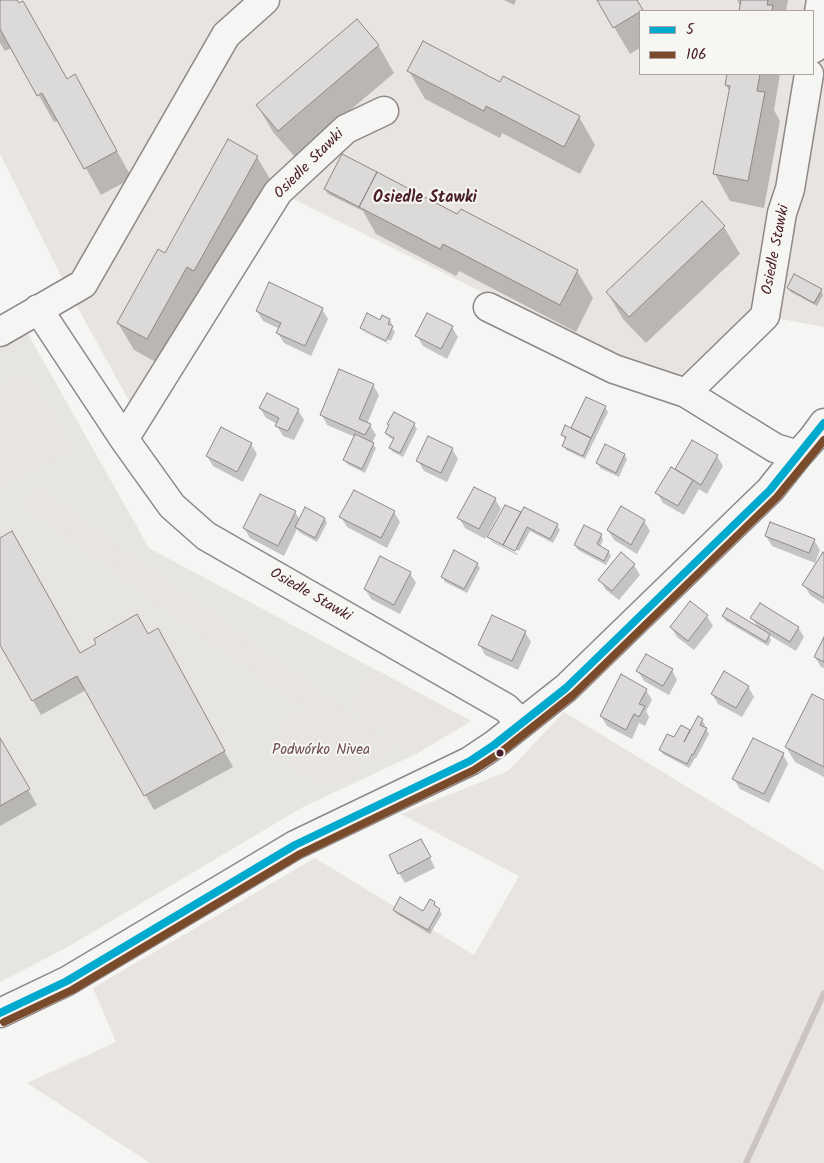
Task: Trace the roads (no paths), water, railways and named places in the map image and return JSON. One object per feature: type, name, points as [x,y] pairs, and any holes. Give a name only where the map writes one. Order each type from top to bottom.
[{"type":"street","points":[[0,332],[83,284],[226,35],[265,0]]},
{"type":"street","points":[[814,43],[821,0]]},
{"type":"street","name":"Osiedle Stawki","points":[[686,393],[765,316],[782,213],[790,190],[809,75]]},
{"type":"street","name":"Osiedle Stawki","points":[[124,440],[278,192],[346,129],[384,111]]},
{"type":"street","points":[[488,307],[614,369],[686,393],[775,448],[815,437]]},
{"type":"street","name":"Osiedle Stawki","points":[[38,310],[124,440],[172,506],[206,536],[506,708],[521,723]]},
{"type":"street","points":[[0,1013],[67,981],[295,845],[470,762],[566,688],[770,490],[815,437]]},
{"type":"waterway","points":[[746,1163],[824,993]]},
{"type":"district","name":"Osiedle Stawki","points":[[425,199]]},
{"type":"park label","name":"Podwórko Nivea","points":[[321,751]]}]
